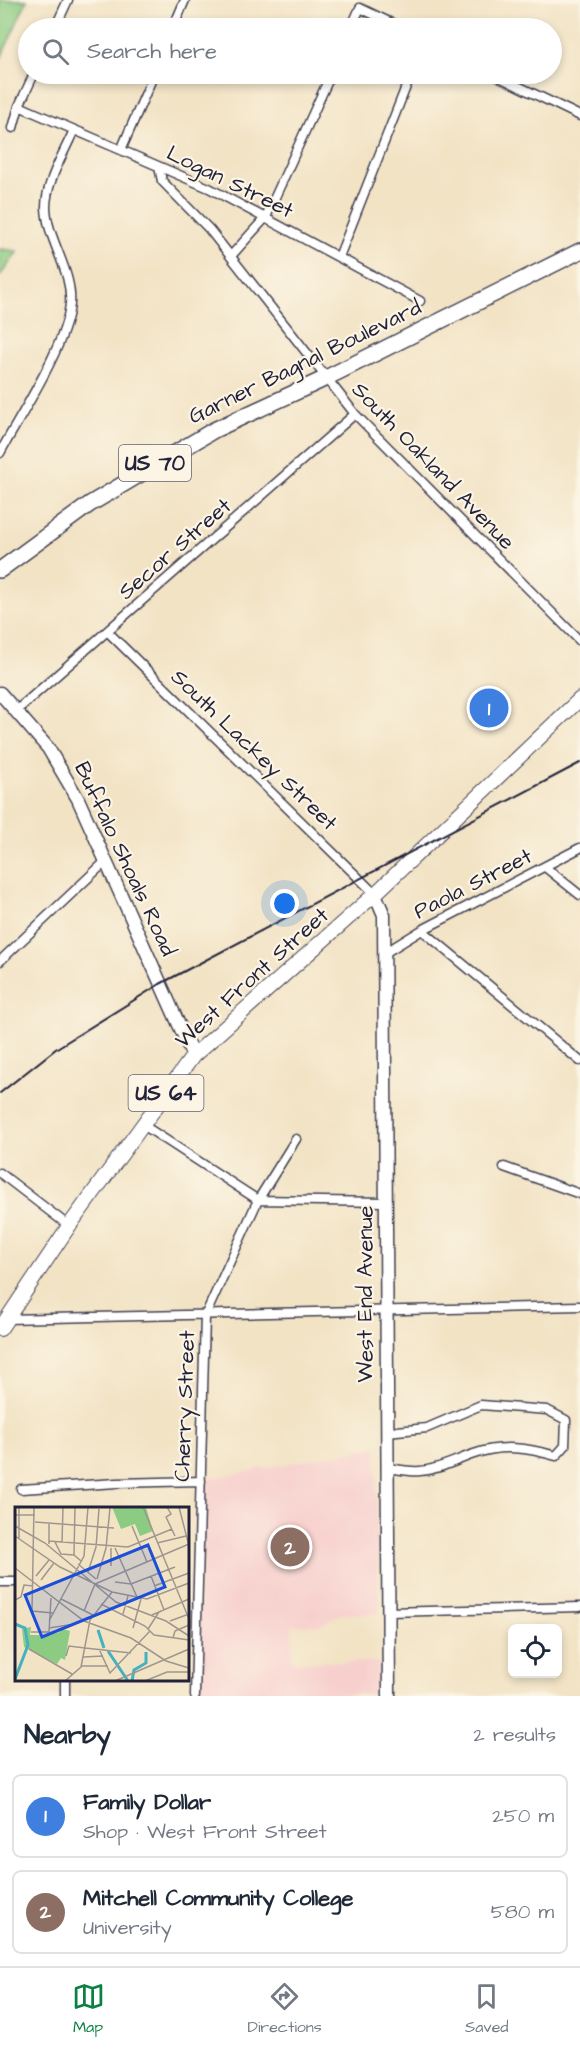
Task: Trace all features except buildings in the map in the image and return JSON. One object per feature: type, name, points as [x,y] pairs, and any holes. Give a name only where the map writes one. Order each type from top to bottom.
[{"type":"highway","name":"Garner Bagnal Boulevard","points":[[0,570],[90,504],[147,467],[214,430],[324,379],[580,251]]},
{"type":"main road","name":"Buffalo Shoals Road","points":[[0,693],[48,748],[63,773],[106,861],[193,1056]]},
{"type":"main road","name":"West Front Street","points":[[3,1324],[69,1226],[193,1056],[375,894],[580,699]]},
{"type":"main road","name":"West End Avenue","points":[[375,894],[384,915],[389,1696]]},
{"type":"street","points":[[60,18],[68,0]]},
{"type":"street","points":[[177,18],[185,0]]},
{"type":"street","points":[[356,18],[360,8],[381,18]]},
{"type":"street","points":[[13,128],[19,106],[29,84]]},
{"type":"street","points":[[121,150],[150,84]]},
{"type":"street","points":[[231,256],[266,217],[326,84]]},
{"type":"street","points":[[339,257],[407,84]]},
{"type":"street","points":[[514,84],[580,116]]},
{"type":"street","name":"Logan Street","points":[[19,106],[266,217],[420,301]]},
{"type":"street","points":[[0,453],[58,344],[68,316],[70,290],[46,206],[52,181],[74,130]]},
{"type":"street","name":"South Oakland Avenue","points":[[159,167],[162,181],[209,229],[324,379],[355,414],[580,641]]},
{"type":"street","name":"Secor Street","points":[[17,710],[355,414]]},
{"type":"street","name":"South Lackey Street","points":[[108,632],[375,894]]},
{"type":"street","name":"Paola Street","points":[[383,954],[422,930],[580,848]]},
{"type":"street","points":[[0,961],[106,861]]},
{"type":"street","points":[[545,867],[580,895]]},
{"type":"street","points":[[422,930],[580,1061]]},
{"type":"street","points":[[143,1125],[258,1200],[385,1202]]},
{"type":"street","name":"Cherry Street","points":[[195,1696],[205,1316],[258,1200],[296,1139]]},
{"type":"street","points":[[504,1167],[580,1194]]},
{"type":"street","points":[[0,1173],[69,1226]]},
{"type":"street","points":[[3,1324],[580,1306]]},
{"type":"street","points":[[387,1432],[427,1428],[481,1405],[547,1410],[567,1420],[565,1446],[556,1456],[528,1448],[511,1447],[474,1454],[456,1462],[420,1471],[387,1468]]},
{"type":"street","points":[[21,1489],[117,1483],[201,1482]]},
{"type":"street","points":[[189,1583],[198,1583]]},
{"type":"street","points":[[388,1612],[580,1606]]},
{"type":"shaded area","points":[[376,1447],[379,1614],[340,1614],[322,1625],[292,1625],[292,1662],[379,1662],[380,1694],[197,1695],[203,1480]]},
{"type":"green space","points":[[0,0],[27,0],[18,18],[0,60]]},
{"type":"green space","points":[[0,249],[18,251],[0,276]]},
{"type":"railway","points":[[0,1093],[57,1048],[160,984],[580,763]]},
{"type":"place","name":"Family Dollar","points":[[489,708]]},
{"type":"place","name":"Mitchell Community College","points":[[290,1547]]}]
